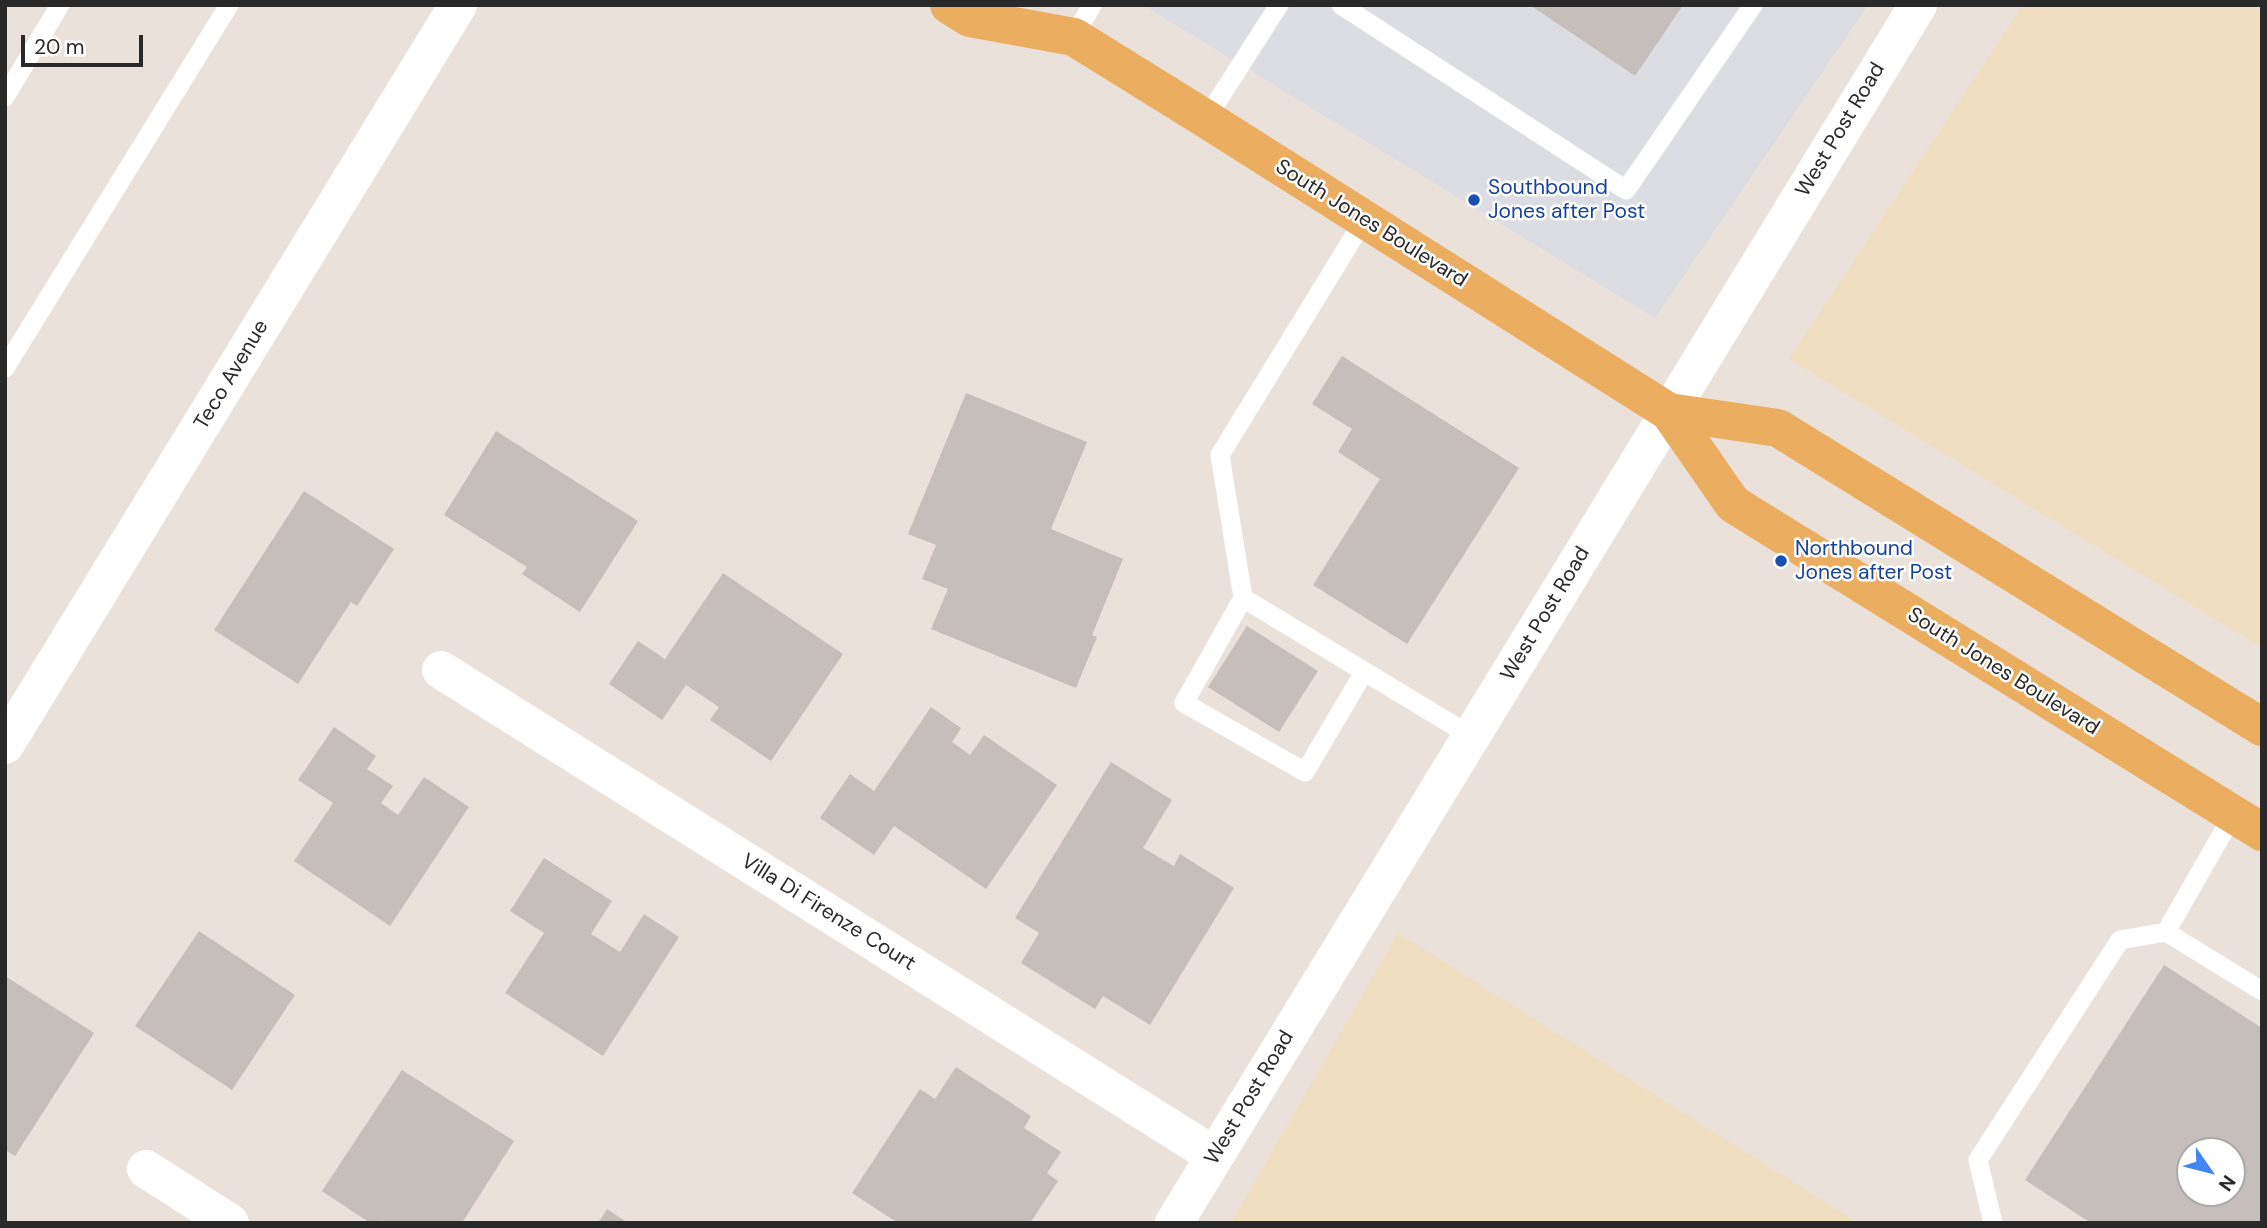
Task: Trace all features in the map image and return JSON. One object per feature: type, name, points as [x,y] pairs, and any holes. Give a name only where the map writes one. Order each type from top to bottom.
[{"type":"main road","name":"South Jones Boulevard","points":[[949,5],[970,18],[1074,16],[1206,119],[1669,412],[1733,504],[2248,823]]},
{"type":"main road","name":"South Jones Boulevard","points":[[1669,412],[1778,428],[2262,727]]},
{"type":"street","name":"Teco Avenue","points":[[5,745],[458,5]]},
{"type":"street","name":"West Post Road","points":[[1174,1223],[1917,5]]},
{"type":"street","name":"Villa Di Firenze Court","points":[[441,670],[1215,1156]]},
{"type":"street","points":[[146,1168],[230,1223]]},
{"type":"lane","points":[[5,97],[60,5]]},
{"type":"lane","points":[[5,368],[229,5]]},
{"type":"lane","points":[[1206,119],[1279,5]]},
{"type":"lane","points":[[1342,5],[1626,190],[1754,5]]},
{"type":"lane","points":[[1364,220],[1220,455],[1243,598],[1184,703],[1305,772],[1364,672]]},
{"type":"lane","points":[[1243,598],[1471,736]]},
{"type":"lane","points":[[2166,932],[2248,823]]},
{"type":"lane","points":[[1993,1223],[1978,1160],[2120,940],[2166,932],[2262,991]]},
{"type":"shaded area","points":[[1143,5],[1868,5],[1655,318]]},
{"type":"sand","points":[[2023,5],[2262,5],[2262,648],[1789,359]]},
{"type":"sand","points":[[1398,933],[1858,1223],[1231,1223]]},
{"type":"building","points":[[1530,5],[1683,5],[1635,76]]},
{"type":"building","points":[[1342,356],[1519,468],[1407,644],[1313,585],[1380,479],[1338,452],[1352,429],[1312,404]]},
{"type":"building","points":[[966,393],[1087,442],[1051,529],[1123,559],[1092,635],[1097,637],[1076,688],[931,629],[948,589],[922,579],[936,545],[908,534]]},
{"type":"building","points":[[496,431],[638,521],[580,612],[522,574],[527,567],[444,515]]},
{"type":"building","points":[[304,491],[394,549],[357,606],[351,602],[298,684],[214,630]]},
{"type":"building","points":[[723,573],[843,654],[771,761],[710,720],[719,707],[686,685],[662,720],[609,684],[638,641],[665,659]]},
{"type":"building","points":[[1247,626],[1318,671],[1279,732],[1208,687]]},
{"type":"building","points":[[931,707],[961,728],[952,742],[970,755],[984,735],[1057,785],[986,889],[894,826],[874,855],[820,818],[850,774],[874,791]]},
{"type":"building","points":[[334,727],[376,756],[367,769],[393,786],[381,803],[398,815],[424,777],[469,807],[390,926],[294,861],[333,803],[298,780]]},
{"type":"building","points":[[1111,762],[1172,800],[1143,848],[1174,866],[1180,854],[1234,888],[1150,1025],[1103,996],[1095,1009],[1021,963],[1039,933],[1015,918]]},
{"type":"building","points":[[544,858],[612,901],[591,934],[620,952],[644,914],[679,937],[603,1056],[505,993],[544,933],[510,911]]},
{"type":"building","points":[[199,931],[295,995],[232,1090],[135,1026]]},
{"type":"building","points":[[2164,965],[2262,1028],[2262,1223],[2091,1223],[2025,1180]]},
{"type":"building","points":[[5,976],[94,1033],[15,1156],[5,1150]]},
{"type":"building","points":[[956,1067],[1031,1116],[1024,1128],[1061,1152],[1047,1173],[1058,1181],[1030,1223],[898,1223],[852,1193],[920,1089],[935,1099]]},
{"type":"building","points":[[402,1070],[514,1141],[462,1223],[386,1223],[382,1220],[381,1223],[370,1223],[322,1191]]},
{"type":"building","points":[[607,1209],[628,1223],[598,1223]]},
{"type":"place","name":"Southbound Jones after Post","points":[[1474,200]]},
{"type":"place","name":"Northbound Jones after Post","points":[[1781,561]]}]
